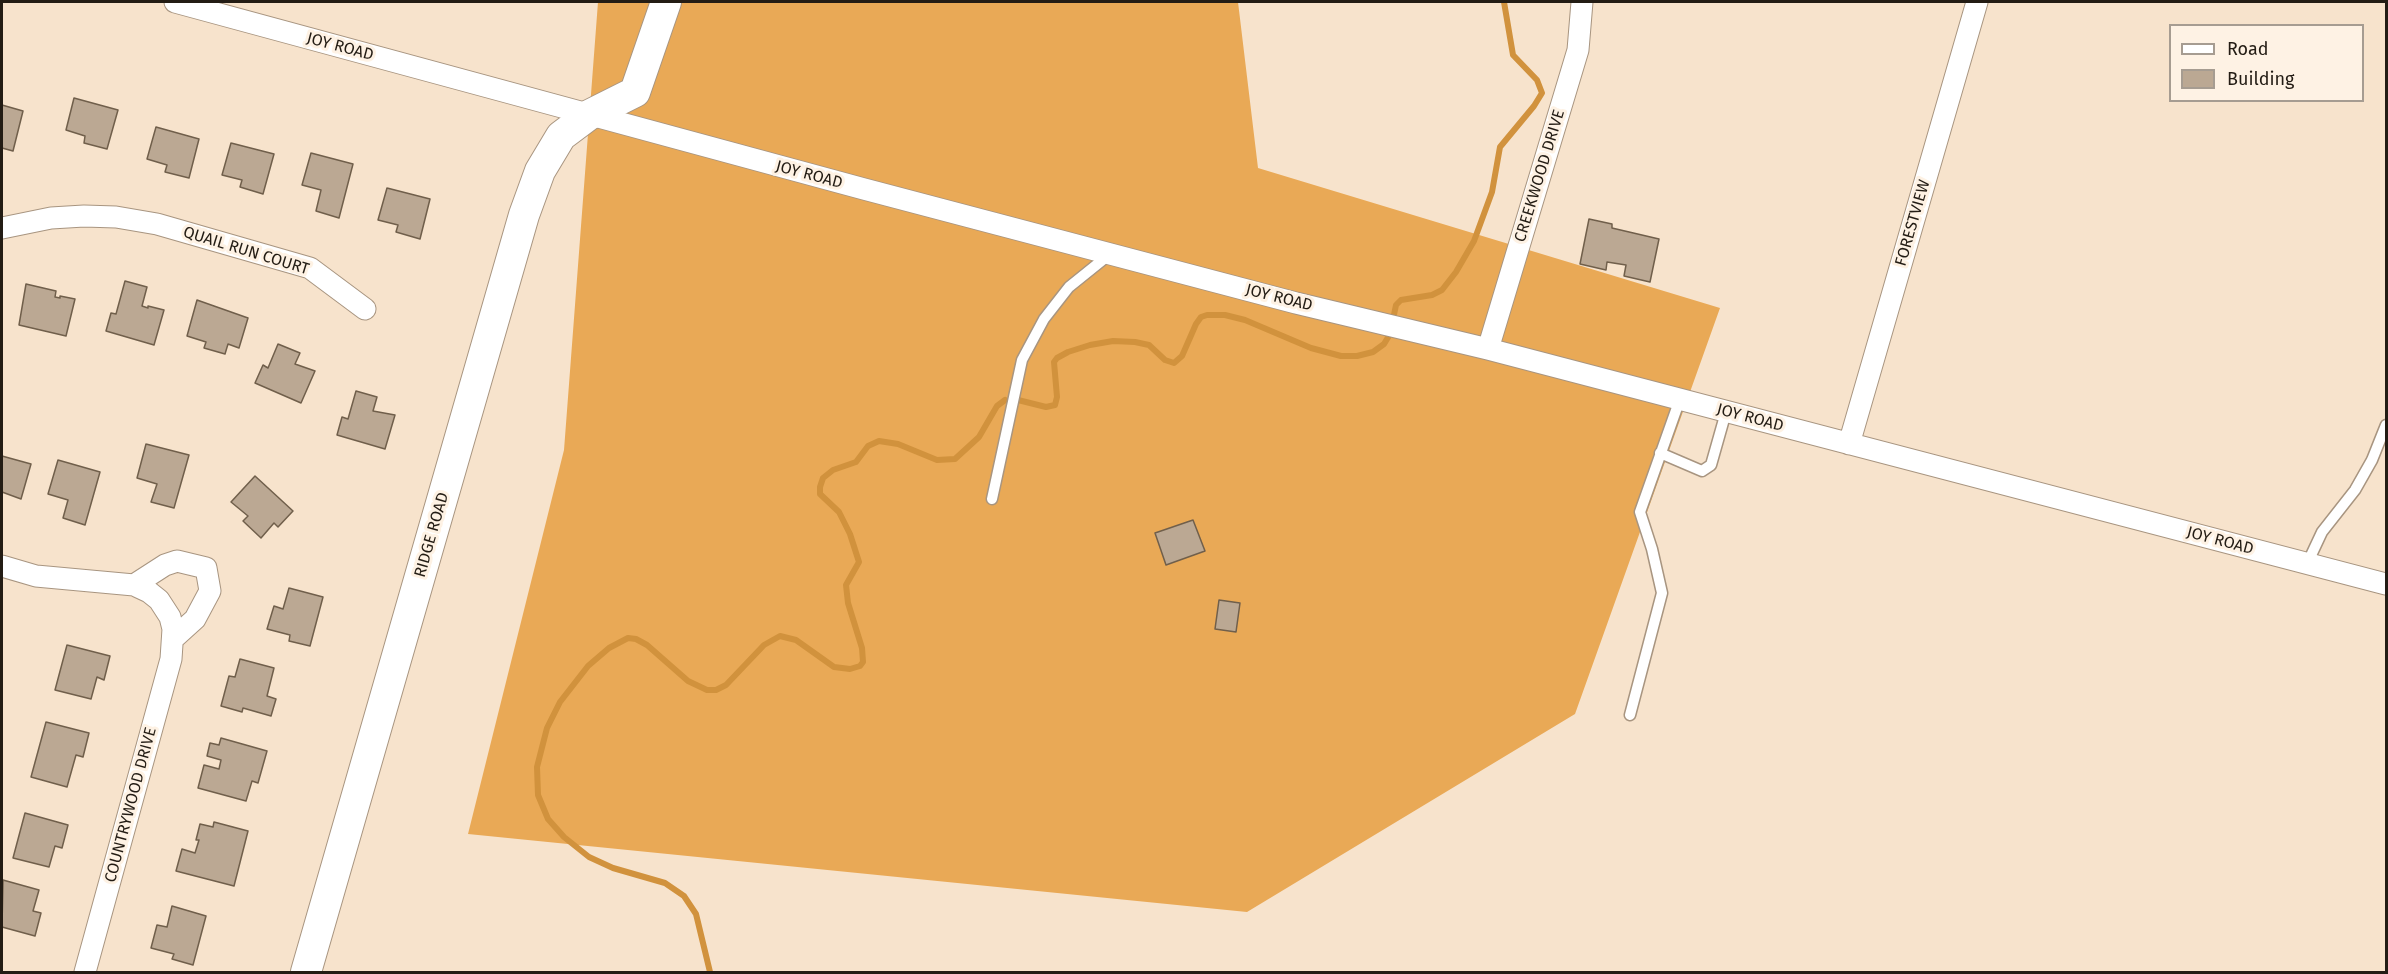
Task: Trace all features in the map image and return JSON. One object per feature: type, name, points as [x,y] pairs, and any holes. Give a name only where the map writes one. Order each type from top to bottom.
[{"type":"street","name":"JOY ROAD","points":[[175,2],[1110,254],[1488,349],[2386,584]]},
{"type":"street","name":"RIDGE ROAD","points":[[306,972],[524,215],[540,171],[561,136],[589,115],[635,92],[666,2]]},
{"type":"street","name":"CREEKWOOD DRIVE","points":[[1488,349],[1578,50],[1582,2]]},
{"type":"street","name":"FORESTVIEW","points":[[1849,444],[1977,2]]},
{"type":"street","name":"QUAIL RUN COURT","points":[[2,228],[51,218],[117,217],[157,224],[310,268],[365,309]]},
{"type":"street","points":[[134,585],[165,565],[177,561],[206,568],[210,591],[195,619],[174,638]]},
{"type":"street","name":"COUNTRYWOOD DRIVE","points":[[2,566],[36,576],[134,585],[159,600],[170,617],[174,638],[171,659],[85,972]]},
{"type":"lane","points":[[992,499],[1022,360],[1044,319],[1069,287],[1110,254]]},
{"type":"lane","points":[[1630,715],[1662,593],[1652,549],[1640,512],[1680,399]]},
{"type":"lane","points":[[1660,453],[1702,471],[1711,465],[1726,412]]},
{"type":"lane","points":[[2307,564],[2322,532],[2355,490],[2372,460],[2386,425]]},
{"type":"shaded area","points":[[598,2],[1238,2],[1258,168],[1720,308],[1575,714],[1247,912],[468,834],[564,450]]},
{"type":"building","points":[[74,98],[118,110],[107,149],[84,143],[85,136],[66,130]]},
{"type":"building","points":[[2,105],[23,111],[13,151],[2,148]]},
{"type":"building","points":[[156,127],[199,139],[189,178],[165,172],[167,165],[147,159]]},
{"type":"building","points":[[231,143],[274,154],[263,194],[240,187],[242,180],[222,175]]},
{"type":"building","points":[[311,153],[353,164],[339,218],[316,211],[321,190],[302,185]]},
{"type":"building","points":[[387,188],[430,199],[420,239],[396,232],[398,225],[378,220]]},
{"type":"building","points":[[1589,219],[1612,224],[1612,228],[1659,239],[1650,282],[1624,276],[1626,265],[1607,262],[1606,270],[1580,264]]},
{"type":"building","points":[[125,281],[147,287],[142,306],[164,310],[154,345],[106,331],[111,313],[116,314]]},
{"type":"building","points":[[26,284],[56,291],[55,297],[75,299],[66,336],[19,325]]},
{"type":"building","points":[[197,300],[248,318],[239,348],[228,344],[225,354],[204,348],[206,342],[187,336]]},
{"type":"building","points":[[278,344],[300,353],[295,364],[315,371],[301,403],[255,383],[263,365],[268,368]]},
{"type":"building","points":[[356,391],[377,397],[373,411],[395,415],[385,449],[337,435],[342,417],[348,419]]},
{"type":"building","points":[[146,444],[189,455],[174,508],[151,502],[157,484],[137,478]]},
{"type":"building","points":[[2,456],[31,464],[21,499],[2,492]]},
{"type":"building","points":[[58,460],[100,472],[85,525],[63,518],[68,500],[48,494]]},
{"type":"building","points":[[255,476],[293,511],[278,527],[274,523],[261,538],[243,521],[248,516],[231,502]]},
{"type":"building","points":[[1193,520],[1205,551],[1166,565],[1155,533]]},
{"type":"building","points":[[289,588],[323,597],[310,646],[289,641],[290,635],[267,629],[274,606],[283,609]]},
{"type":"building","points":[[1219,600],[1240,603],[1236,632],[1215,629]]},
{"type":"building","points":[[67,645],[110,656],[104,680],[97,677],[91,699],[55,690]]},
{"type":"building","points":[[240,659],[274,668],[267,696],[276,699],[271,716],[243,708],[242,712],[221,706],[229,676],[235,677]]},
{"type":"building","points":[[46,722],[89,733],[83,757],[76,755],[67,787],[31,777]]},
{"type":"building","points":[[221,738],[267,751],[258,783],[252,781],[246,801],[198,788],[204,765],[219,769],[221,760],[207,756],[210,743],[219,745]]},
{"type":"building","points":[[25,813],[68,825],[62,848],[55,846],[49,867],[13,858]]},
{"type":"building","points":[[214,822],[248,831],[234,886],[176,871],[182,849],[195,853],[200,824],[213,827]]},
{"type":"building","points":[[3,880],[39,890],[33,911],[41,913],[35,936],[2,927]]},
{"type":"building","points":[[172,906],[206,916],[193,965],[172,959],[174,954],[151,948],[157,925],[167,927]]},
{"type":"waterway","points":[[1018,400],[1046,407],[1055,405],[1057,397],[1054,362],[1068,352],[1090,345],[1113,341],[1135,342],[1149,345],[1165,360],[1174,363],[1182,356],[1196,324],[1201,317],[1207,315],[1225,315],[1245,320],[1311,348],[1341,356],[1357,356],[1373,352],[1384,344],[1390,334],[1396,305],[1401,300],[1432,295],[1442,290],[1456,272],[1474,241],[1492,192],[1500,147],[1542,93],[1537,80],[1513,55],[1504,2]]},
{"type":"waterway","points":[[710,972],[696,914],[684,896],[665,883],[613,868],[589,857],[564,837],[548,819],[538,795],[537,767],[547,728],[560,702],[588,666],[609,648],[628,638],[636,639],[647,645],[688,681],[707,690],[716,690],[726,685],[764,645],[780,636],[796,640],[834,667],[850,669],[860,666],[863,662],[862,648],[848,603],[846,585],[859,562],[850,534],[839,512],[820,494],[823,478],[833,470],[856,462],[868,446],[879,441],[898,444],[937,460],[955,459],[979,437],[997,406],[1005,400]]}]
